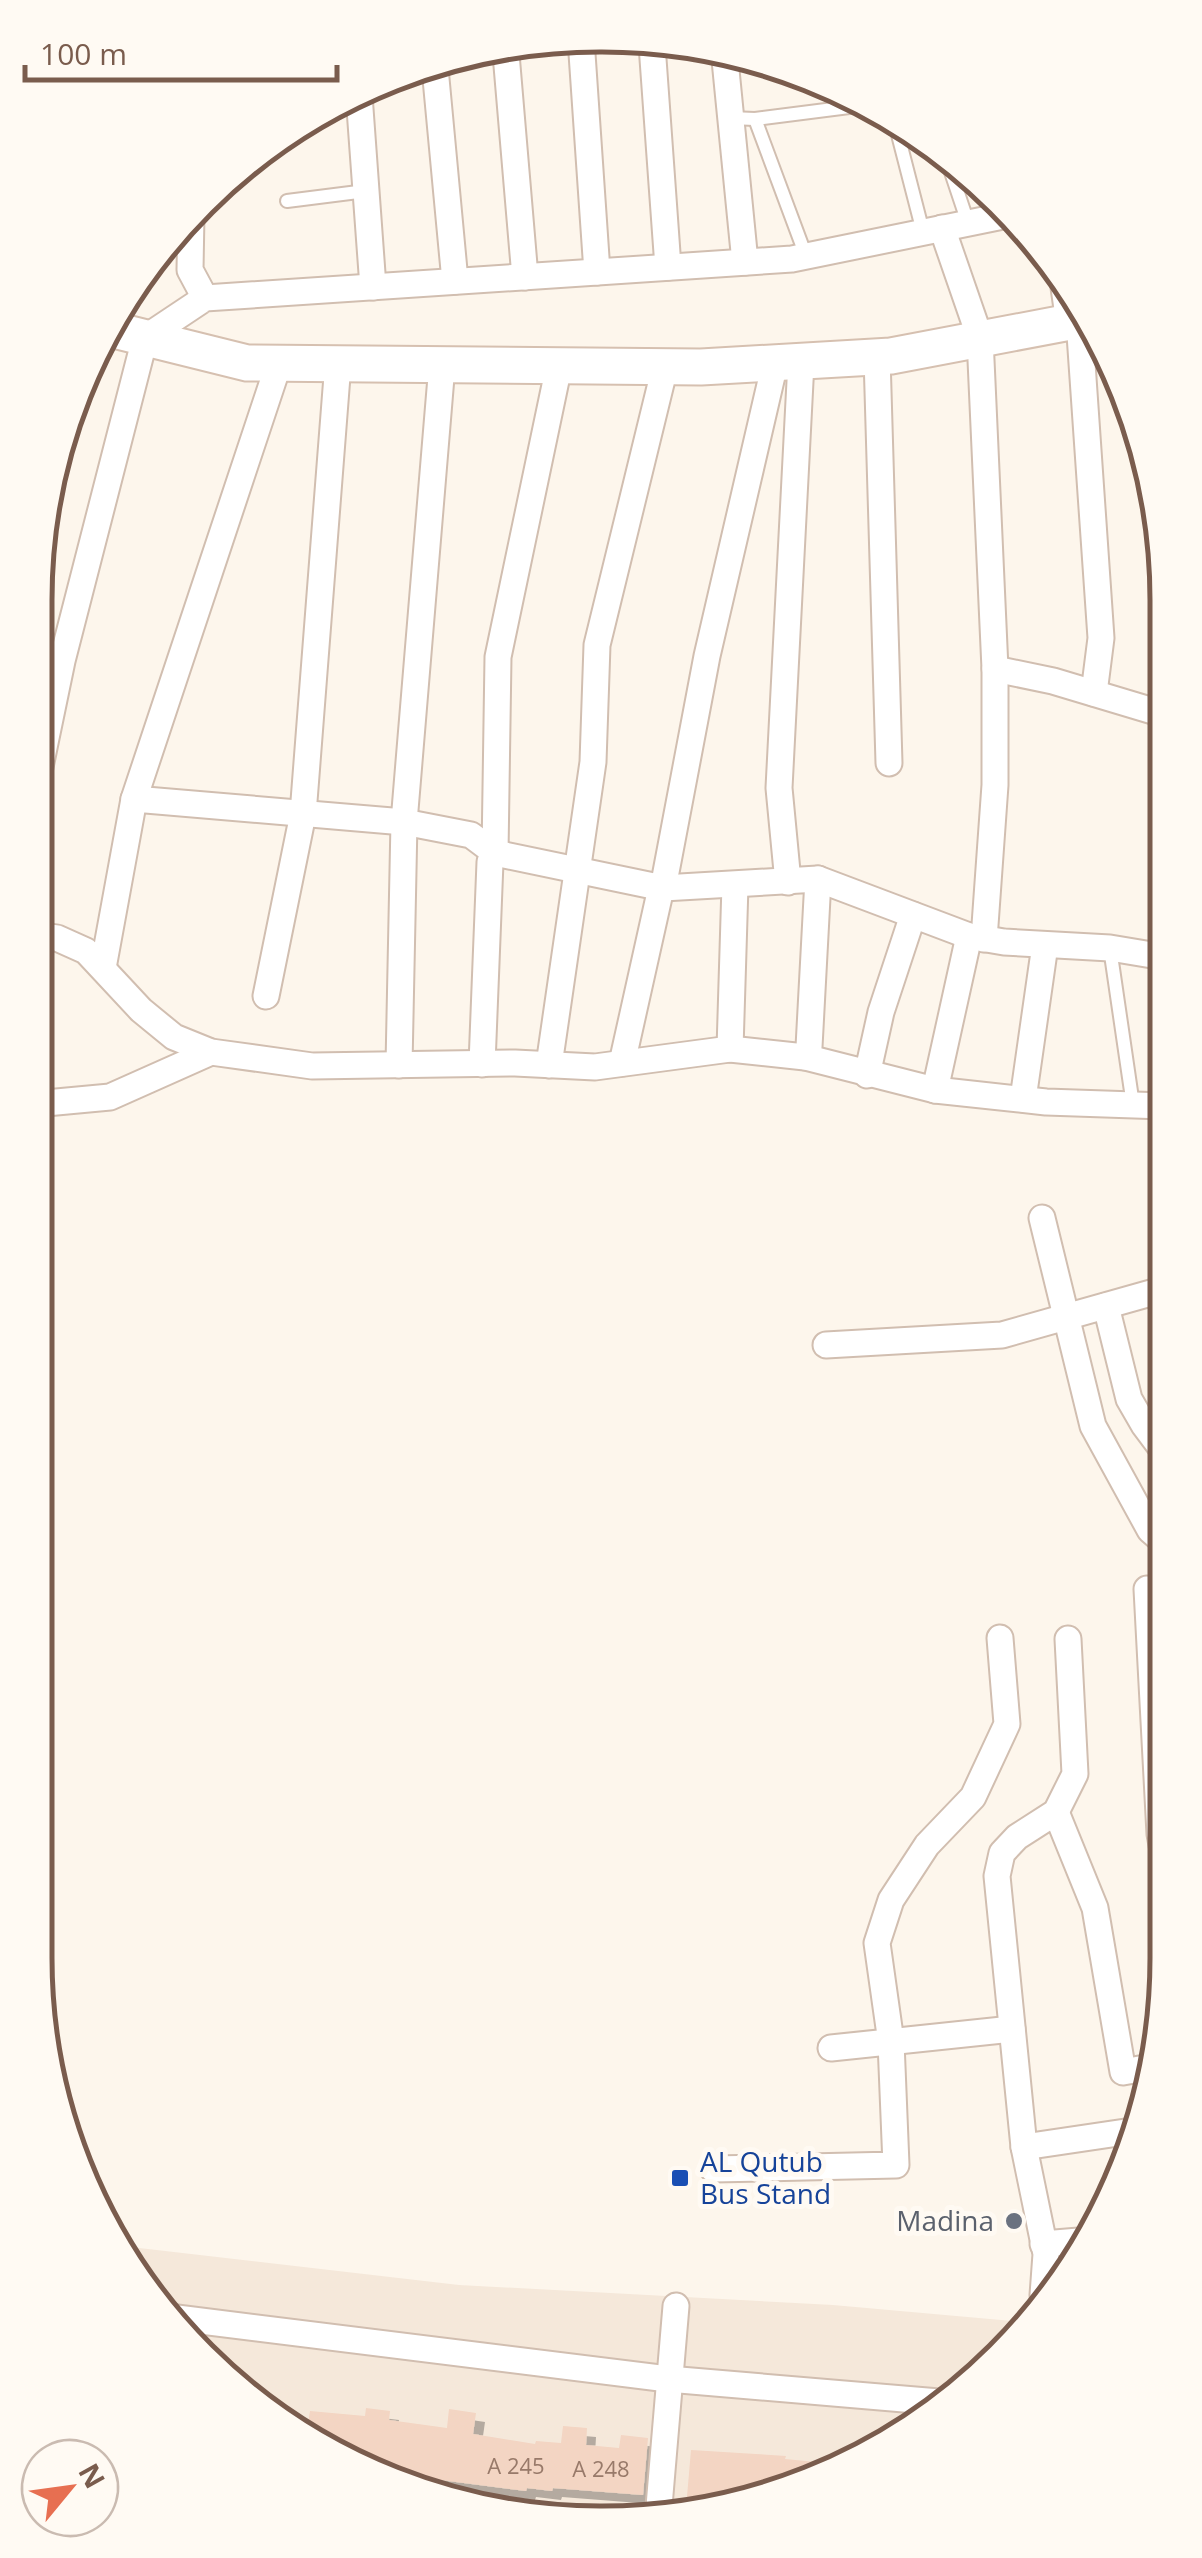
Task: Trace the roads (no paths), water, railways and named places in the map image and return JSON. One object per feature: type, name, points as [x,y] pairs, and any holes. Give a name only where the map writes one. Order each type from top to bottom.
[{"type":"street","points":[[582,53],[597,272]]},
{"type":"street","points":[[653,55],[668,267]]},
{"type":"street","points":[[507,61],[525,276]]},
{"type":"street","points":[[726,67],[743,119],[744,262]]},
{"type":"street","points":[[436,78],[455,281]]},
{"type":"street","points":[[360,108],[373,286]]},
{"type":"street","points":[[130,334],[205,298],[806,256],[994,218]]},
{"type":"street","points":[[935,1090],[977,937],[995,785],[996,669],[980,338],[944,228]]},
{"type":"street","points":[[191,237],[190,270],[205,298]]},
{"type":"street","points":[[130,334],[246,363],[665,367],[877,357],[1072,321]]},
{"type":"street","points":[[1077,328],[1101,638],[1094,693]]},
{"type":"street","points":[[52,709],[130,334]]},
{"type":"street","points":[[877,357],[889,762]]},
{"type":"street","points":[[788,362],[779,788],[788,882]]},
{"type":"street","points":[[622,1064],[661,893],[707,656],[788,362]]},
{"type":"street","points":[[102,968],[134,799],[279,363]]},
{"type":"street","points":[[266,996],[303,814],[338,363]]},
{"type":"street","points":[[399,1065],[404,822],[442,365]]},
{"type":"street","points":[[482,1064],[498,658],[559,366]]},
{"type":"street","points":[[549,1065],[593,762],[597,646],[665,367]]},
{"type":"street","points":[[996,669],[1052,680],[1150,710]]},
{"type":"street","points":[[134,799],[404,822],[472,835],[493,857],[576,869],[661,893],[818,880],[977,937],[1150,955]]},
{"type":"street","points":[[805,1058],[809,1047],[818,880]]},
{"type":"street","points":[[730,1050],[735,885]]},
{"type":"street","points":[[867,1075],[913,915]]},
{"type":"street","points":[[52,937],[86,952],[174,1037],[211,1052],[312,1066],[595,1067],[730,1050],[805,1058],[935,1090],[1150,1105]]},
{"type":"street","points":[[1023,1099],[1045,945]]},
{"type":"street","points":[[52,1102],[110,1097],[211,1052]]},
{"type":"street","points":[[1042,1218],[1092,1426],[1150,1530]]},
{"type":"street","points":[[826,1345],[1002,1335],[1150,1293]]},
{"type":"street","points":[[1106,1306],[1129,1399],[1150,1433]]},
{"type":"street","points":[[1147,1590],[1150,1646]]},
{"type":"street","points":[[713,2170],[896,2165],[890,2042],[877,1943],[890,1900],[927,1846],[973,1797],[1007,1724],[1000,1638]]},
{"type":"street","points":[[1043,2281],[1044,2244],[1024,2147],[996,1876],[1002,1853],[1017,1837],[1056,1812],[1075,1774],[1068,1639]]},
{"type":"street","points":[[1056,1812],[1095,1908],[1123,2072],[1138,2069]]},
{"type":"street","points":[[831,2048],[1012,2030]]},
{"type":"street","points":[[1024,2147],[1120,2133]]},
{"type":"street","points":[[1044,2244],[1069,2243]]},
{"type":"street","points":[[659,2502],[676,2306]]},
{"type":"street","points":[[190,2320],[668,2380],[923,2401]]},
{"type":"lane","points":[[806,256],[743,119],[841,108]]},
{"type":"lane","points":[[905,144],[944,228]]},
{"type":"lane","points":[[944,173],[944,228]]},
{"type":"lane","points":[[286,202],[366,190]]},
{"type":"lane","points":[[1110,948],[1133,1104]]},
{"type":"place","name":"AL Qutub Bus Stand","points":[[680,2178]]},
{"type":"place","name":"Madina","points":[[1014,2221]]}]
